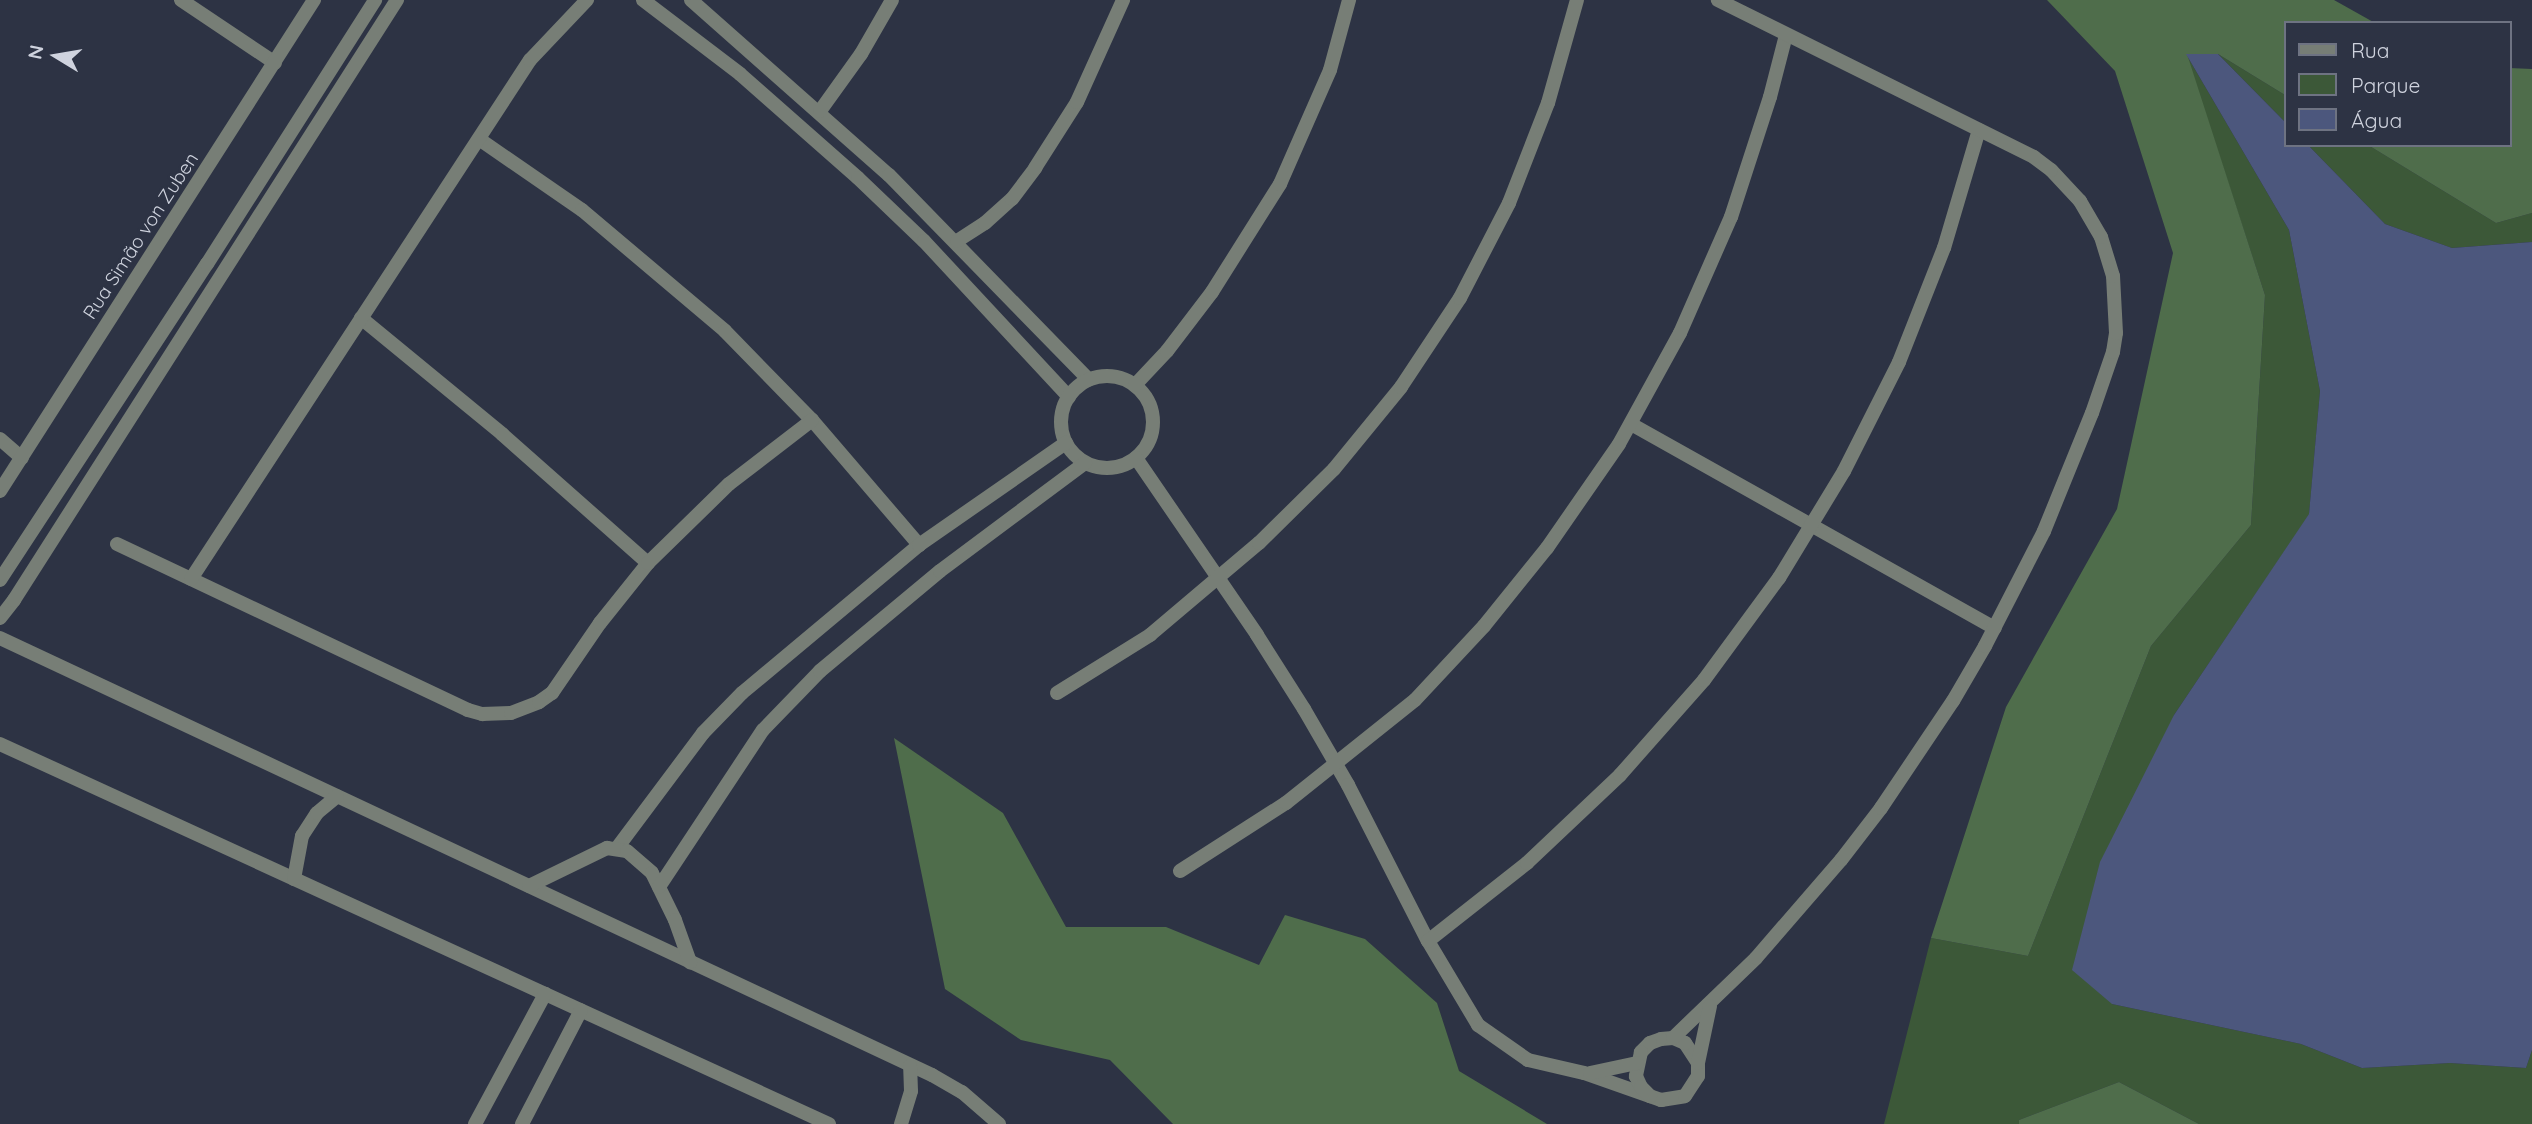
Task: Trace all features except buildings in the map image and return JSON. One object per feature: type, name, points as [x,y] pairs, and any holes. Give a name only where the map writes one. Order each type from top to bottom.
[{"type":"street","points":[[181,0],[275,63]]},
{"type":"street","name":"Rua Simão von Zuben","points":[[0,491],[314,0]]},
{"type":"street","points":[[0,580],[215,252],[375,0]]},
{"type":"street","points":[[0,618],[397,0]]},
{"type":"street","points":[[191,579],[530,60],[587,0]]},
{"type":"street","points":[[643,0],[740,74],[858,178],[924,241],[1069,397]]},
{"type":"street","points":[[691,0],[820,111],[957,241],[1089,380]]},
{"type":"street","points":[[820,111],[861,54],[892,0]]},
{"type":"street","points":[[957,241],[985,223],[1003,207],[1035,167],[1083,90],[1123,0]]},
{"type":"street","points":[[1135,385],[1167,351],[1212,292],[1280,184],[1330,70],[1349,0]]},
{"type":"street","points":[[1057,693],[1150,635],[1219,578],[1278,525],[1334,469],[1401,387],[1460,298],[1503,215],[1530,154],[1564,52],[1577,0]]},
{"type":"street","points":[[1650,1096],[1641,1087],[1637,1063],[1650,1043],[1673,1038],[1710,1004],[1800,910],[1873,818],[1932,733],[1994,628],[2044,531],[2113,352],[2117,314],[2108,257],[2080,201],[2034,157],[1718,0]]},
{"type":"street","points":[[1180,872],[1234,839],[1336,766],[1415,700],[1484,626],[1577,507],[1630,424],[1680,333],[1731,217],[1770,97],[1786,35]]},
{"type":"street","points":[[1428,941],[1527,863],[1628,766],[1735,640],[1814,524],[1899,362],[1944,248],[1979,130]]},
{"type":"street","points":[[479,139],[582,210],[679,288],[734,339],[812,420],[919,545]]},
{"type":"street","points":[[361,318],[502,434],[648,563]]},
{"type":"street","points":[[1110,376],[1135,385],[1145,395],[1153,421],[1146,448],[1136,458],[1111,468],[1084,463],[1066,443],[1061,416],[1069,397],[1089,380],[1110,376]]},
{"type":"street","points":[[117,544],[468,710],[496,715],[526,709],[552,693],[600,623],[648,563],[729,484],[812,420]]},
{"type":"street","points":[[1630,424],[1814,524],[1994,628]]},
{"type":"street","points":[[0,439],[22,458]]},
{"type":"street","points":[[617,848],[703,733],[742,692],[919,545],[1066,443]]},
{"type":"street","points":[[1136,458],[1219,578],[1336,766],[1428,941],[1478,1025],[1528,1060],[1584,1073],[1661,1100],[1685,1096],[1698,1076],[1698,1063],[1710,1004]]},
{"type":"street","points":[[659,887],[763,730],[820,671],[940,571],[1084,463]]},
{"type":"street","points":[[0,638],[911,1066],[962,1091],[999,1124]]},
{"type":"street","points":[[0,744],[829,1124]]},
{"type":"street","points":[[294,878],[302,836],[317,813],[337,796]]},
{"type":"street","points":[[528,887],[576,861],[607,848],[617,848],[638,860],[659,887],[690,962]]},
{"type":"street","points":[[475,1124],[545,994]]},
{"type":"street","points":[[522,1124],[581,1010]]},
{"type":"street","points":[[1673,1038],[1685,1043],[1698,1063]]},
{"type":"street","points":[[1584,1073],[1637,1063]]},
{"type":"street","points":[[901,1124],[911,1091],[911,1066]]},
{"type":"green space","points":[[2047,0],[2334,0],[2371,21],[2284,21],[2284,94],[2218,54],[2187,54],[2265,295],[2251,525],[2151,646],[2028,956],[1931,938],[2006,707],[2117,509],[2173,253],[2115,71]]},
{"type":"green space","points":[[2186,54],[2289,230],[2320,391],[2309,515],[2174,715],[2112,1004],[2301,1044],[2362,1068],[2450,1063],[2526,1068],[2532,1050],[2532,1124],[2199,1124],[2119,1082],[2019,1120],[2019,1124],[1884,1124],[1931,938],[2028,956],[2151,646],[2251,525],[2265,295]]},
{"type":"green space","points":[[2218,54],[2284,94],[2284,121]]},
{"type":"green space","points":[[2511,68],[2532,69],[2532,213],[2496,223],[2371,147],[2511,147]]},
{"type":"green space","points":[[2310,147],[2371,147],[2496,223],[2532,213],[2532,242],[2452,248],[2385,224]]},
{"type":"green space","points":[[894,738],[1003,813],[1066,927],[1166,927],[1259,965],[1285,915],[1365,939],[1437,1003],[1459,1071],[1547,1124],[1173,1124],[1110,1060],[1021,1040],[945,989]]},
{"type":"green space","points":[[2119,1082],[2199,1124],[2019,1124],[2019,1120]]},
{"type":"water","points":[[2186,54],[2218,54],[2284,121],[2284,147],[2310,147],[2385,224],[2452,248],[2532,242],[2532,1050],[2526,1068],[2450,1063],[2362,1068],[2301,1044],[2112,1004],[2072,970],[2100,862],[2174,715],[2309,514],[2320,391],[2289,230]]}]
